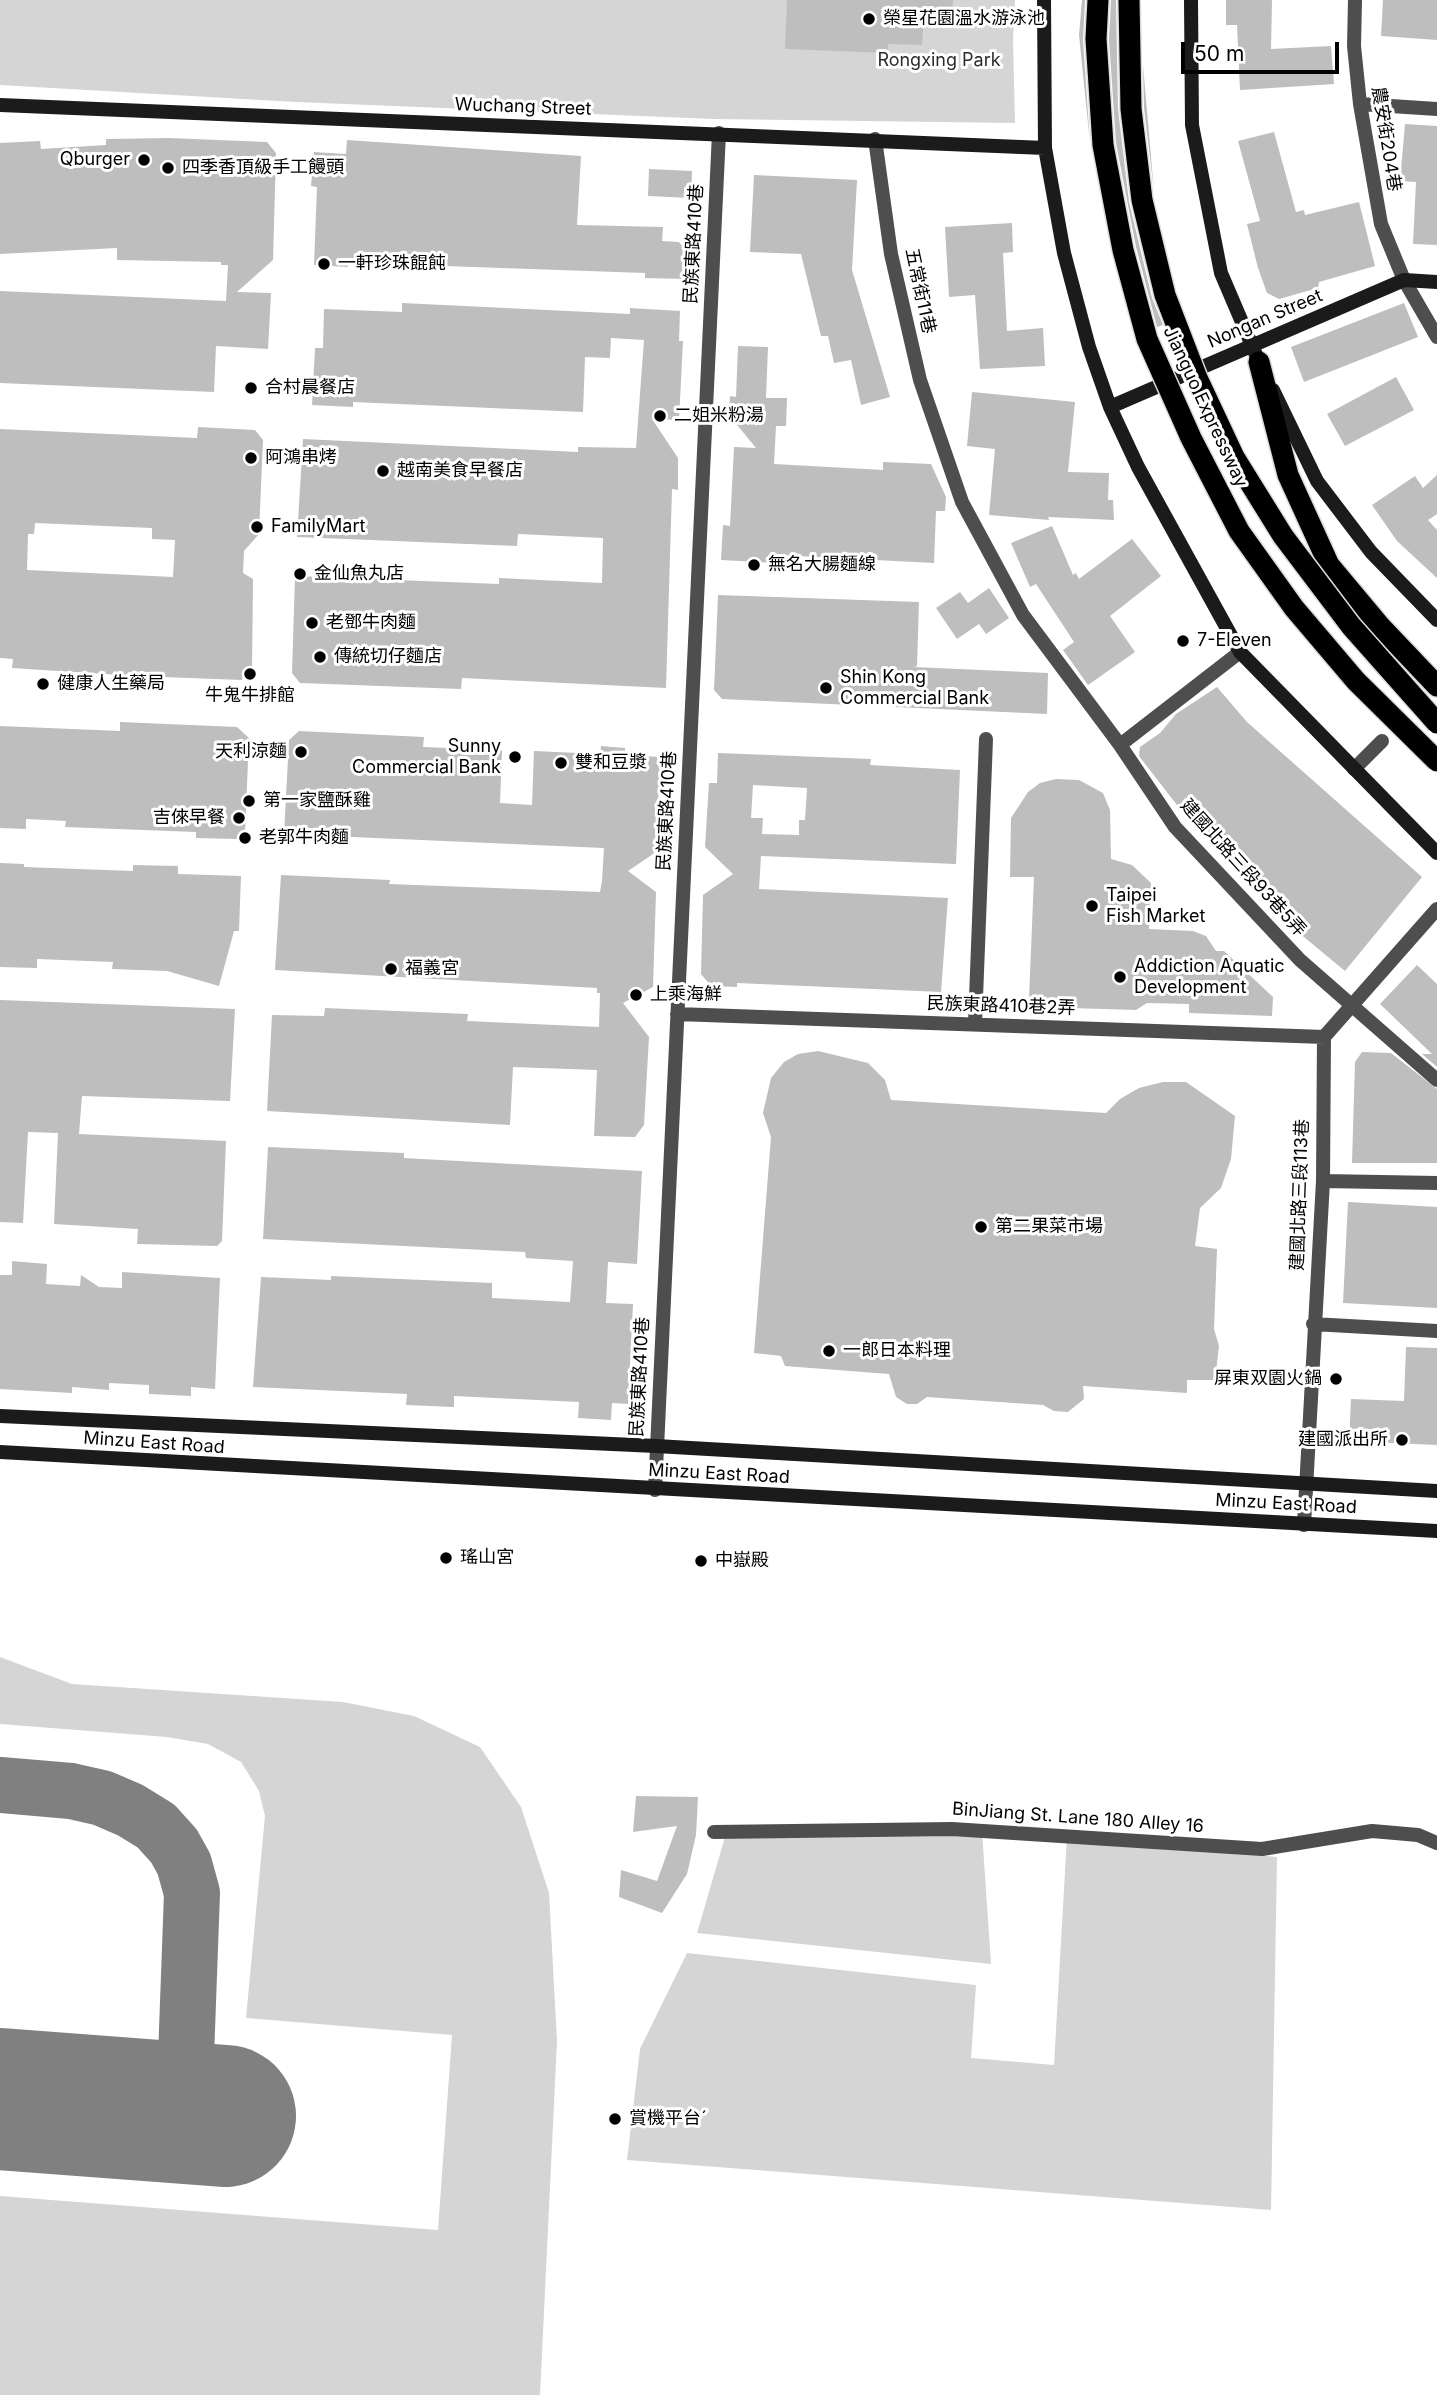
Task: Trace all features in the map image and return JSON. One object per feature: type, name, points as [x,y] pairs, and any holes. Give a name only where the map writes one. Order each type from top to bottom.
[{"type":"highway","name":"Jianguo Expressway","points":[[1098,0],[1096,39],[1105,158],[1123,250],[1147,339],[1174,401],[1239,531],[1294,608],[1356,681],[1437,761]]},
{"type":"highway","name":"Jianguo Expressway","points":[[1129,0],[1131,108],[1142,200],[1165,295],[1197,378],[1234,457],[1283,536],[1351,626],[1437,723]]},
{"type":"highway","points":[[1256,354],[1288,475],[1329,565],[1380,626],[1437,686]]},
{"type":"street","points":[[1044,0],[1045,148],[1064,253],[1089,347],[1110,407],[1150,490],[1240,652],[1437,853]]},
{"type":"street","points":[[1191,0],[1192,125],[1221,273],[1256,354],[1318,481],[1371,552],[1437,621]]},
{"type":"street","name":"農安街204巷","points":[[1355,0],[1354,46],[1360,104],[1381,224],[1404,280],[1437,337]]},
{"type":"street","points":[[1360,104],[1437,109]]},
{"type":"street","name":"Wuchang Street","points":[[0,105],[288,119],[719,133],[1045,148]]},
{"type":"street","name":"民族東路410巷","points":[[655,1490],[719,133]]},
{"type":"street","name":"五常街11巷","points":[[875,139],[891,254],[920,380],[962,502],[1023,615],[1120,745]]},
{"type":"street","name":"Nongan Street","points":[[1110,407],[1256,354],[1404,280],[1437,282]]},
{"type":"street","points":[[1120,745],[1240,652]]},
{"type":"street","points":[[975,1024],[986,739]]},
{"type":"street","points":[[1354,768],[1382,741]]},
{"type":"street","name":"建國北路三段93巷5弄","points":[[1120,745],[1175,827],[1300,960],[1437,1080]]},
{"type":"street","points":[[1324,1037],[1437,909]]},
{"type":"street","name":"民族東路410巷2弄","points":[[677,1014],[1324,1037]]},
{"type":"street","name":"建國北路三段113巷","points":[[1304,1525],[1323,1181],[1324,1037]]},
{"type":"street","points":[[1323,1181],[1437,1183]]},
{"type":"street","points":[[1313,1324],[1437,1331]]},
{"type":"street","name":"Minzu East Road","points":[[0,1416],[656,1446],[1437,1491]]},
{"type":"street","name":"Minzu East Road","points":[[0,1452],[1437,1531]]},
{"type":"street","name":"BinJiang St. Lane 180 Alley 16","points":[[714,1832],[952,1829],[1262,1849],[1372,1831],[1418,1835],[1437,1843]]},
{"type":"green space","name":"Rongxing Park","points":[[0,0],[1015,0],[1015,123],[714,119],[296,102],[0,85]]},
{"type":"green space","points":[[0,1657],[72,1684],[343,1702],[414,1716],[480,1747],[521,1807],[549,1893],[557,2041],[540,2395],[0,2395],[0,2196],[438,2230],[452,2035],[246,2018],[265,1816],[259,1791],[241,1762],[208,1744],[167,1737],[0,1724]]},
{"type":"green space","points":[[727,1830],[982,1831],[991,1964],[697,1933]]},
{"type":"green space","points":[[1067,1836],[1277,1857],[1271,2210],[627,2160],[640,2049],[687,1953],[976,1985],[971,2058],[1054,2065]]},
{"type":"building","name":"榮星花園溫水游泳池","points":[[787,0],[953,0],[951,28],[923,27],[922,45],[888,44],[888,53],[785,49]]},
{"type":"building","points":[[1082,0],[1085,0],[1083,40],[1090,143],[1079,35]]},
{"type":"building","points":[[1111,0],[1116,0],[1118,109],[1129,202],[1152,298],[1163,325],[1157,327],[1136,247],[1116,143],[1109,39]]},
{"type":"building","points":[[1226,0],[1272,0],[1271,49],[1331,46],[1334,84],[1240,90],[1237,25],[1226,25]]},
{"type":"building","points":[[1383,0],[1437,0],[1437,40],[1381,36]]},
{"type":"building","points":[[1143,65],[1154,191],[1144,108]]},
{"type":"building","points":[[1405,124],[1437,126],[1437,245],[1413,244],[1416,182],[1400,181]]},
{"type":"building","points":[[1274,132],[1296,212],[1304,210],[1305,215],[1359,202],[1375,266],[1319,282],[1318,288],[1279,299],[1267,293],[1247,224],[1260,221],[1238,141]]},
{"type":"building","points":[[169,138],[267,142],[276,153],[273,260],[237,292],[271,293],[268,349],[216,346],[214,392],[0,383],[0,291],[226,301],[228,265],[221,265],[221,262],[117,260],[117,248],[0,254],[0,143],[40,141],[41,149],[106,145],[106,139]]},
{"type":"building","points":[[347,140],[581,156],[577,225],[663,227],[662,241],[679,242],[689,255],[687,279],[645,278],[645,273],[387,264],[387,259],[348,259],[348,267],[314,265],[317,187],[311,186],[314,152],[346,154]]},
{"type":"building","points":[[649,169],[692,171],[691,198],[648,196]]},
{"type":"building","points":[[754,175],[857,180],[852,270],[890,397],[861,405],[851,360],[834,363],[828,336],[821,336],[801,254],[750,252]]},
{"type":"building","points":[[1012,223],[1013,252],[1003,253],[1007,331],[1043,328],[1045,366],[980,369],[975,295],[949,297],[945,227]]},
{"type":"building","points":[[402,303],[630,314],[630,308],[680,311],[679,341],[683,341],[679,420],[652,419],[678,458],[678,490],[672,489],[666,688],[462,678],[461,689],[300,683],[292,673],[295,576],[499,584],[499,578],[602,583],[603,538],[518,534],[517,546],[297,537],[303,439],[578,452],[578,447],[636,448],[644,340],[611,338],[610,358],[585,357],[583,412],[353,402],[353,407],[312,405],[315,348],[323,348],[324,309],[402,312]]},
{"type":"building","points":[[1404,303],[1418,337],[1304,382],[1291,347]]},
{"type":"building","points":[[738,346],[768,347],[766,398],[787,398],[786,426],[776,426],[774,464],[883,470],[883,462],[931,464],[946,497],[945,511],[936,511],[934,563],[777,555],[776,563],[721,560],[723,525],[730,526],[734,447],[756,448],[729,415],[730,396],[736,397]]},
{"type":"building","points":[[1396,377],[1414,410],[1345,446],[1327,414]]},
{"type":"building","points":[[972,392],[1075,402],[1068,472],[1109,473],[1108,500],[1113,500],[1114,520],[1048,517],[1049,520],[989,515],[995,449],[967,446]]},
{"type":"building","points":[[198,427],[255,430],[263,440],[259,534],[244,551],[243,573],[253,579],[252,670],[243,670],[242,680],[136,676],[12,668],[13,659],[0,658],[0,429],[197,438]],"holes":[[[35,523],[152,528],[152,539],[175,540],[173,577],[27,570],[28,534],[34,534]]]},
{"type":"building","points":[[1437,475],[1437,514],[1428,520],[1437,530],[1437,578],[1397,541],[1372,505],[1415,476],[1423,488]]},
{"type":"building","points":[[1052,526],[1073,575],[1076,573],[1079,579],[1132,539],[1161,576],[1110,616],[1135,652],[1088,685],[1063,650],[1074,642],[1036,584],[1030,587],[1011,543]]},
{"type":"building","points":[[989,588],[1009,618],[986,634],[979,624],[957,639],[936,608],[960,592],[968,603]]},
{"type":"building","points":[[718,595],[919,602],[917,666],[914,667],[1048,673],[1047,714],[722,699],[714,690]]},
{"type":"building","points":[[1217,687],[1247,722],[1422,877],[1345,971],[1269,908],[1274,902],[1217,850],[1219,847],[1180,809],[1139,756],[1140,747],[1160,733],[1176,714]]},
{"type":"building","points":[[120,722],[237,727],[249,738],[245,832],[237,839],[196,838],[196,832],[65,827],[66,821],[26,819],[26,829],[0,828],[0,726],[120,731]]},
{"type":"building","points":[[299,731],[424,737],[423,747],[502,750],[500,803],[532,805],[534,751],[600,754],[601,746],[625,748],[625,755],[660,757],[656,852],[628,871],[656,892],[653,987],[623,1003],[649,1037],[644,1125],[635,1137],[594,1136],[597,1070],[513,1067],[510,1125],[267,1111],[272,1015],[324,1016],[325,1008],[468,1014],[467,1021],[599,1027],[600,993],[597,993],[597,988],[275,970],[281,875],[390,880],[389,884],[600,892],[602,881],[604,848],[284,834],[289,740]]},
{"type":"building","points":[[718,753],[871,759],[870,765],[960,770],[956,864],[761,856],[759,889],[948,898],[941,992],[737,983],[737,987],[711,986],[701,974],[703,895],[733,874],[705,847],[709,783],[717,783]],"holes":[[[753,785],[807,788],[805,820],[799,820],[799,835],[762,834],[763,818],[751,818]]]},
{"type":"building","name":"Taipei Fish Market","points":[[1056,779],[1079,780],[1103,793],[1110,810],[1111,859],[1132,865],[1151,883],[1149,929],[1193,931],[1206,936],[1216,951],[1224,951],[1273,997],[1272,1016],[1189,1013],[1189,1004],[1147,1003],[1136,1010],[1039,1007],[1029,999],[1034,877],[1010,877],[1011,818],[1028,792],[1040,783]]},
{"type":"building","points":[[0,863],[24,864],[24,867],[133,871],[133,865],[178,866],[178,874],[241,876],[239,931],[234,931],[219,986],[167,971],[112,969],[113,962],[37,959],[37,968],[0,967]]},
{"type":"building","points":[[1417,965],[1437,984],[1437,1067],[1422,1054],[1432,1054],[1380,1004]]},
{"type":"building","points":[[0,1000],[235,1009],[230,1101],[82,1096],[79,1134],[226,1141],[222,1241],[217,1246],[137,1244],[138,1229],[54,1224],[58,1133],[28,1132],[23,1223],[0,1222]]},
{"type":"building","name":"第二果菜市場","points":[[818,1051],[868,1063],[885,1080],[891,1100],[1106,1113],[1120,1099],[1139,1088],[1163,1082],[1186,1082],[1235,1116],[1231,1159],[1221,1188],[1200,1208],[1195,1246],[1217,1249],[1214,1329],[1219,1346],[1215,1380],[1187,1380],[1187,1393],[1083,1386],[1084,1399],[1068,1412],[1054,1411],[1043,1405],[927,1397],[917,1404],[907,1404],[896,1397],[889,1374],[785,1366],[781,1356],[754,1353],[771,1137],[763,1113],[771,1078],[784,1062],[798,1054]]},
{"type":"building","points":[[1362,1052],[1391,1053],[1437,1089],[1437,1163],[1352,1163],[1355,1062]]},
{"type":"building","points":[[268,1147],[404,1153],[404,1158],[642,1171],[637,1264],[608,1262],[606,1303],[633,1304],[628,1404],[612,1403],[611,1420],[578,1418],[579,1402],[454,1396],[454,1407],[406,1405],[407,1394],[253,1387],[261,1277],[331,1280],[331,1276],[492,1283],[492,1298],[570,1302],[573,1261],[526,1258],[525,1252],[263,1239]]},
{"type":"building","points":[[1348,1202],[1437,1207],[1437,1308],[1343,1303]]},
{"type":"building","points":[[12,1261],[47,1264],[46,1284],[80,1286],[81,1275],[99,1287],[122,1288],[122,1272],[220,1278],[215,1389],[191,1387],[191,1396],[149,1394],[149,1385],[109,1383],[109,1390],[72,1387],[72,1393],[0,1389],[0,1275],[12,1275]]},
{"type":"building","points":[[1406,1347],[1437,1348],[1437,1445],[1349,1441],[1351,1399],[1404,1401]]},
{"type":"building","points":[[636,1796],[698,1797],[696,1835],[687,1874],[662,1913],[619,1897],[621,1870],[657,1881],[677,1826],[633,1832]]},
{"type":"taxiway","points":[[0,1785],[71,1791],[102,1798],[130,1810],[156,1826],[174,1846],[184,1864],[192,1893],[184,2112]]},
{"type":"runway","points":[[0,2099],[225,2116]]},
{"type":"place","name":"榮星花園溫水游泳池","points":[[869,19]]},
{"type":"place","name":"Qburger","points":[[144,160]]},
{"type":"place","name":"四季香頂級手工饅頭","points":[[168,168]]},
{"type":"place","name":"一軒珍珠餛飩","points":[[324,264]]},
{"type":"place","name":"合村晨餐店","points":[[251,388]]},
{"type":"place","name":"二姐米粉湯","points":[[660,416]]},
{"type":"place","name":"阿鴻串烤","points":[[251,458]]},
{"type":"place","name":"越南美食早餐店","points":[[383,471]]},
{"type":"place","name":"FamilyMart","points":[[257,527]]},
{"type":"place","name":"無名大腸麵線","points":[[754,565]]},
{"type":"place","name":"金仙魚丸店","points":[[300,574]]},
{"type":"place","name":"老鄧牛肉麵","points":[[312,623]]},
{"type":"place","name":"7-Eleven","points":[[1183,641]]},
{"type":"place","name":"傳統切仔麵店","points":[[320,657]]},
{"type":"place","name":"牛鬼牛排館","points":[[250,674]]},
{"type":"place","name":"健康人生藥局","points":[[43,684]]},
{"type":"place","name":"Shin Kong Commercial Bank","points":[[826,688]]},
{"type":"place","name":"天利涼麵","points":[[301,752]]},
{"type":"place","name":"Sunny Commercial Bank","points":[[515,757]]},
{"type":"place","name":"雙和豆漿","points":[[561,763]]},
{"type":"place","name":"第一家鹽酥雞","points":[[249,801]]},
{"type":"place","name":"吉倈早餐","points":[[239,818]]},
{"type":"place","name":"老郭牛肉麵","points":[[245,838]]},
{"type":"place","name":"Taipei Fish Market","points":[[1092,906]]},
{"type":"place","name":"福義宮","points":[[391,969]]},
{"type":"place","name":"Addiction Aquatic Development","points":[[1120,977]]},
{"type":"place","name":"上乘海鮮","points":[[636,995]]},
{"type":"place","name":"第二果菜市場","points":[[981,1227]]},
{"type":"place","name":"一郎日本料理","points":[[829,1351]]},
{"type":"place","name":"屏東双園火鍋","points":[[1336,1379]]},
{"type":"place","name":"建國派出所","points":[[1402,1440]]},
{"type":"place","name":"瑤山宮","points":[[446,1558]]},
{"type":"place","name":"中嶽殿","points":[[701,1561]]},
{"type":"place","name":"賞機平台ˊ","points":[[615,2119]]}]
